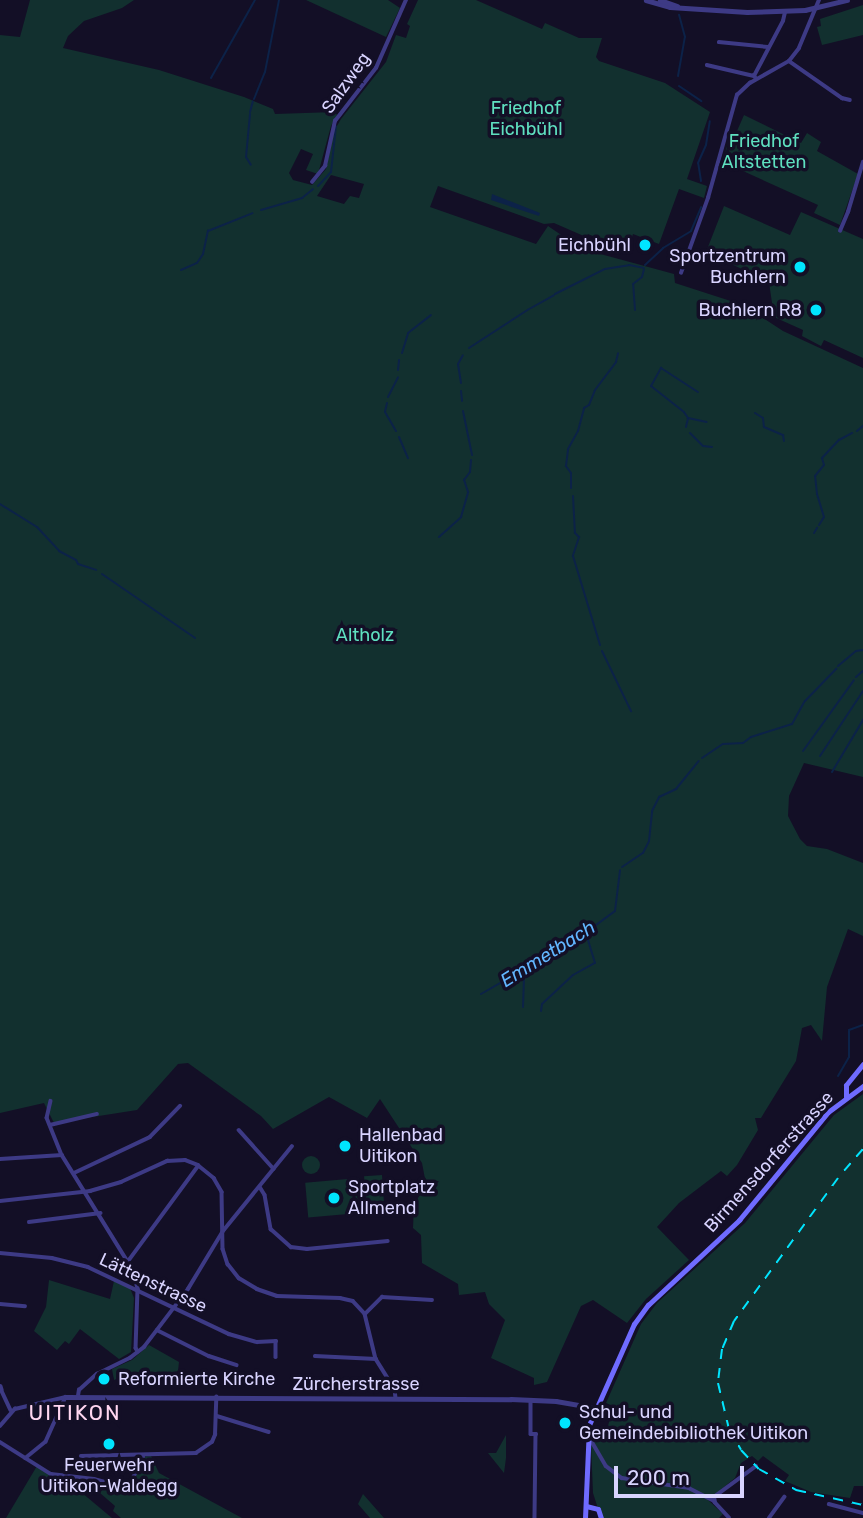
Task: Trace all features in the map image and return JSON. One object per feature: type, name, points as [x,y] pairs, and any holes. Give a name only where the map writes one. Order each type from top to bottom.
[{"type":"main road","points":[[846,1097],[846,1085],[863,1064]]},
{"type":"main road","name":"Birmensdorferstrasse","points":[[585,1518],[588,1437],[596,1408],[642,1311],[740,1220],[821,1120],[846,1097],[863,1086]]},
{"type":"main road","points":[[586,1506],[598,1509],[601,1518]]},
{"type":"street","name":"Salzweg","points":[[312,182],[325,166],[335,121],[376,68],[406,0]]},
{"type":"street","points":[[646,0],[678,7],[785,12],[846,0]]},
{"type":"street","points":[[660,0],[678,7]]},
{"type":"street","points":[[678,7],[679,0]]},
{"type":"street","points":[[681,274],[708,198],[734,103],[741,89],[755,78],[789,61],[799,48],[819,0]]},
{"type":"street","points":[[828,0],[833,4]]},
{"type":"street","points":[[755,78],[785,12]]},
{"type":"street","points":[[719,42],[768,47]]},
{"type":"street","points":[[789,61],[842,98],[850,100]]},
{"type":"street","points":[[707,65],[755,78]]},
{"type":"street","points":[[839,231],[848,212],[863,162]]},
{"type":"street","points":[[51,1101],[47,1118],[62,1155],[129,1260],[138,1289],[138,1352]]},
{"type":"street","points":[[74,1173],[150,1137],[180,1106]]},
{"type":"street","points":[[50,1125],[97,1114]]},
{"type":"street","points":[[239,1130],[274,1169]]},
{"type":"street","points":[[78,1396],[79,1390],[97,1374],[138,1352],[157,1331],[223,1231],[292,1146]]},
{"type":"street","points":[[0,1159],[62,1155]]},
{"type":"street","points":[[0,1201],[86,1191],[112,1185],[167,1161],[185,1160],[198,1165],[214,1178],[222,1192],[223,1249],[228,1264],[240,1278],[257,1289],[277,1296],[340,1298],[353,1301],[365,1314],[376,1359],[395,1389],[396,1399]]},
{"type":"street","points":[[129,1260],[198,1165]]},
{"type":"street","points":[[260,1187],[265,1195],[271,1229],[291,1247],[307,1249],[388,1241]]},
{"type":"street","points":[[29,1222],[100,1213]]},
{"type":"street","name":"Lättenstrasse","points":[[0,1253],[52,1258],[88,1267],[229,1334],[257,1342],[276,1341],[276,1357]]},
{"type":"street","points":[[365,1314],[382,1297],[432,1300]]},
{"type":"street","points":[[0,1304],[25,1306]]},
{"type":"street","points":[[157,1331],[209,1356],[237,1365]]},
{"type":"street","points":[[315,1356],[376,1359]]},
{"type":"street","points":[[0,1426],[11,1410],[1,1388]]},
{"type":"street","name":"Zürcherstrasse","points":[[11,1410],[78,1396],[531,1400],[596,1408]]},
{"type":"street","points":[[26,1458],[46,1442],[66,1397]]},
{"type":"street","points":[[81,1456],[143,1457],[202,1450],[212,1442],[217,1416],[216,1397]]},
{"type":"street","points":[[531,1400],[531,1434],[536,1434],[535,1518]]},
{"type":"street","points":[[217,1416],[269,1432]]},
{"type":"street","points":[[588,1437],[592,1439],[606,1466],[622,1478],[689,1488],[713,1500],[729,1518]]},
{"type":"street","points":[[0,1442],[51,1474],[94,1479],[128,1488],[143,1457]]},
{"type":"street","points":[[713,1500],[756,1466]]},
{"type":"street","points":[[769,1518],[784,1497]]},
{"type":"street","points":[[829,1504],[863,1513]]},
{"type":"green space","name":"Altholz","points":[[30,0],[134,0],[122,8],[84,21],[68,36],[63,48],[159,70],[244,97],[273,109],[275,114],[335,112],[337,115],[331,126],[318,174],[306,170],[313,154],[301,149],[289,173],[293,180],[312,185],[326,169],[334,131],[341,119],[386,62],[396,35],[406,38],[410,26],[407,24],[418,0],[476,0],[542,29],[545,23],[579,38],[602,38],[596,57],[599,61],[665,83],[710,112],[687,179],[707,186],[704,198],[679,189],[659,244],[633,234],[628,251],[588,234],[586,237],[554,223],[544,224],[438,186],[430,207],[536,244],[548,226],[582,249],[674,274],[675,283],[743,305],[783,331],[863,368],[863,777],[804,763],[789,796],[788,816],[800,839],[807,846],[827,849],[863,863],[863,936],[848,929],[827,987],[822,1041],[811,1025],[802,1028],[796,1061],[761,1118],[755,1118],[758,1130],[737,1165],[727,1176],[721,1171],[679,1203],[657,1227],[689,1260],[646,1299],[627,1323],[593,1300],[581,1306],[547,1382],[534,1385],[534,1378],[491,1358],[505,1320],[489,1304],[485,1292],[459,1295],[458,1284],[422,1263],[421,1235],[413,1228],[414,1205],[426,1184],[422,1163],[380,1099],[367,1118],[329,1097],[273,1129],[261,1116],[188,1063],[178,1064],[137,1110],[54,1123],[44,1103],[0,1113],[0,35],[20,37]],"holes":[[[331,175],[364,184],[359,198],[350,196],[344,204],[317,196]]]},
{"type":"green space","points":[[306,0],[388,0],[400,8],[386,37]]},
{"type":"green space","points":[[863,5],[863,35],[822,45],[817,27],[821,26],[820,19]]},
{"type":"green space","name":"Friedhof Altstetten","points":[[744,115],[801,143],[807,133],[821,142],[817,151],[858,174],[840,225],[814,213],[818,205],[723,162],[727,146],[730,147]]},
{"type":"green space","name":"Sportzentrum Buchlern","points":[[724,206],[790,235],[801,212],[863,239],[863,358],[824,340],[821,346],[802,336],[803,330],[774,317],[769,282],[706,252]]},
{"type":"green space","points":[[863,1094],[863,1486],[854,1486],[850,1498],[811,1492],[785,1481],[789,1475],[763,1456],[758,1461],[752,1456],[741,1463],[735,1478],[708,1500],[723,1514],[719,1518],[601,1518],[593,1493],[591,1445],[608,1426],[613,1406],[606,1403],[641,1324],[657,1303],[745,1223],[834,1115]]},
{"type":"green space","points":[[307,1156],[315,1156],[320,1165],[318,1172],[307,1174],[302,1169],[302,1161]]},
{"type":"green space","points":[[382,1175],[384,1201],[366,1202],[364,1176]]},
{"type":"green space","name":"Sportplatz Allmend","points":[[359,1178],[362,1213],[308,1218],[305,1183]]},
{"type":"green space","points":[[49,1280],[110,1299],[114,1281],[130,1288],[134,1298],[131,1352],[119,1359],[80,1329],[69,1344],[65,1341],[57,1350],[34,1331],[46,1307]]},
{"type":"green space","points":[[149,1345],[179,1362],[178,1371],[163,1376],[156,1372],[144,1379],[129,1377],[129,1374],[114,1380],[112,1369],[132,1360]]},
{"type":"green space","points":[[506,1435],[504,1473],[488,1453],[496,1453]]},
{"type":"green space","points":[[151,1456],[159,1473],[242,1518],[121,1518],[113,1511],[115,1506],[100,1493],[108,1482],[128,1488],[143,1457]]},
{"type":"green space","points":[[37,1466],[63,1477],[112,1518],[6,1518]]},
{"type":"green space","points":[[363,1494],[384,1518],[370,1518],[358,1504]]},
{"type":"water","points":[[492,194],[540,213],[539,216],[491,200]]},
{"type":"waterway","points":[[211,78],[255,0]]},
{"type":"waterway","points":[[254,99],[265,72],[279,0]]},
{"type":"waterway","points":[[678,76],[685,37],[679,15]]},
{"type":"waterway","points":[[679,86],[701,101]]},
{"type":"waterway","points":[[250,112],[253,101]]},
{"type":"waterway","points":[[250,114],[246,157],[251,165]]},
{"type":"waterway","points":[[701,181],[698,163],[706,145],[710,121]]},
{"type":"waterway","points":[[318,186],[331,172],[336,126]]},
{"type":"waterway","points":[[261,210],[302,198],[313,189]]},
{"type":"waterway","points":[[645,265],[663,248],[691,231],[701,207]]},
{"type":"waterway","points":[[181,270],[197,263],[203,254],[208,231],[253,213]]},
{"type":"waterway","points":[[555,294],[605,269],[629,265],[644,268]]},
{"type":"waterway","points":[[635,310],[633,284],[642,277],[644,269]]},
{"type":"waterway","points":[[531,308],[554,295]]},
{"type":"waterway","points":[[469,348],[529,309]]},
{"type":"waterway","points":[[402,353],[408,333],[431,315]]},
{"type":"waterway","points":[[571,488],[571,473],[566,466],[568,449],[578,431],[584,408],[589,405],[595,390],[616,362],[618,353]]},
{"type":"waterway","points":[[461,383],[458,364],[463,355]]},
{"type":"waterway","points":[[398,370],[399,360]]},
{"type":"waterway","points":[[686,427],[688,418],[684,412],[651,386],[661,368],[698,392]]},
{"type":"waterway","points":[[388,397],[398,377]]},
{"type":"waterway","points":[[461,391],[462,401]]},
{"type":"waterway","points":[[387,403],[385,412],[396,431]]},
{"type":"waterway","points":[[463,411],[472,455]]},
{"type":"waterway","points":[[755,413],[763,418],[764,427],[783,435],[784,441]]},
{"type":"waterway","points":[[688,418],[707,422]]},
{"type":"waterway","points":[[857,431],[863,426]]},
{"type":"waterway","points":[[690,433],[703,446],[712,447]]},
{"type":"waterway","points":[[819,525],[824,517],[815,476],[824,465],[822,458],[839,440],[852,433]]},
{"type":"waterway","points":[[399,437],[408,458]]},
{"type":"waterway","points":[[439,537],[461,517],[468,492],[464,480],[470,472],[471,460]]},
{"type":"waterway","points":[[573,496],[575,533],[579,537],[573,556],[600,645]]},
{"type":"waterway","points":[[0,504],[37,527],[59,551],[76,560],[78,564],[96,570]]},
{"type":"waterway","points":[[814,533],[817,528]]},
{"type":"waterway","points":[[102,574],[195,638]]},
{"type":"waterway","name":"Emmetbach","points":[[838,666],[856,651],[863,650]]},
{"type":"waterway","points":[[602,651],[631,711]]},
{"type":"waterway","name":"Emmetbach","points":[[702,758],[723,744],[743,743],[751,737],[792,724],[805,701],[836,669]]},
{"type":"waterway","points":[[856,677],[863,671]]},
{"type":"waterway","points":[[803,751],[854,680]]},
{"type":"waterway","points":[[820,756],[863,691]]},
{"type":"waterway","points":[[832,772],[863,720]]},
{"type":"waterway","name":"Emmetbach","points":[[622,867],[643,853],[649,841],[652,811],[659,797],[676,789],[699,761]]},
{"type":"waterway","name":"Emmetbach","points":[[481,994],[577,939],[615,911],[620,870]]},
{"type":"waterway","points":[[541,1011],[542,1004],[573,975],[595,963],[586,934]]},
{"type":"waterway","points":[[523,1007],[524,970]]},
{"type":"waterway","points":[[838,1076],[849,1057],[849,1030],[863,1025]]},
{"type":"railway","points":[[863,1149],[838,1178],[734,1321],[722,1349],[718,1383],[729,1429],[741,1450],[759,1469],[796,1490],[863,1505]]},
{"type":"place","name":"Eichbühl","points":[[645,245]]},
{"type":"place","name":"Sportzentrum Buchlern","points":[[800,267]]},
{"type":"place","name":"Buchlern R8","points":[[816,310]]},
{"type":"place","name":"Hallenbad Uitikon","points":[[345,1146]]},
{"type":"place","name":"Sportplatz Allmend","points":[[334,1198]]},
{"type":"place","name":"Reformierte Kirche","points":[[104,1379]]},
{"type":"place","name":"Schul- und Gemeindebibliothek Uitikon","points":[[565,1423]]},
{"type":"place","name":"Feuerwehr Uitikon-Waldegg","points":[[109,1444]]},
{"type":"district","name":"UITIKON","points":[[75,1413]]},
{"type":"park label","name":"Friedhof Eichbühl","points":[[526,119]]}]
